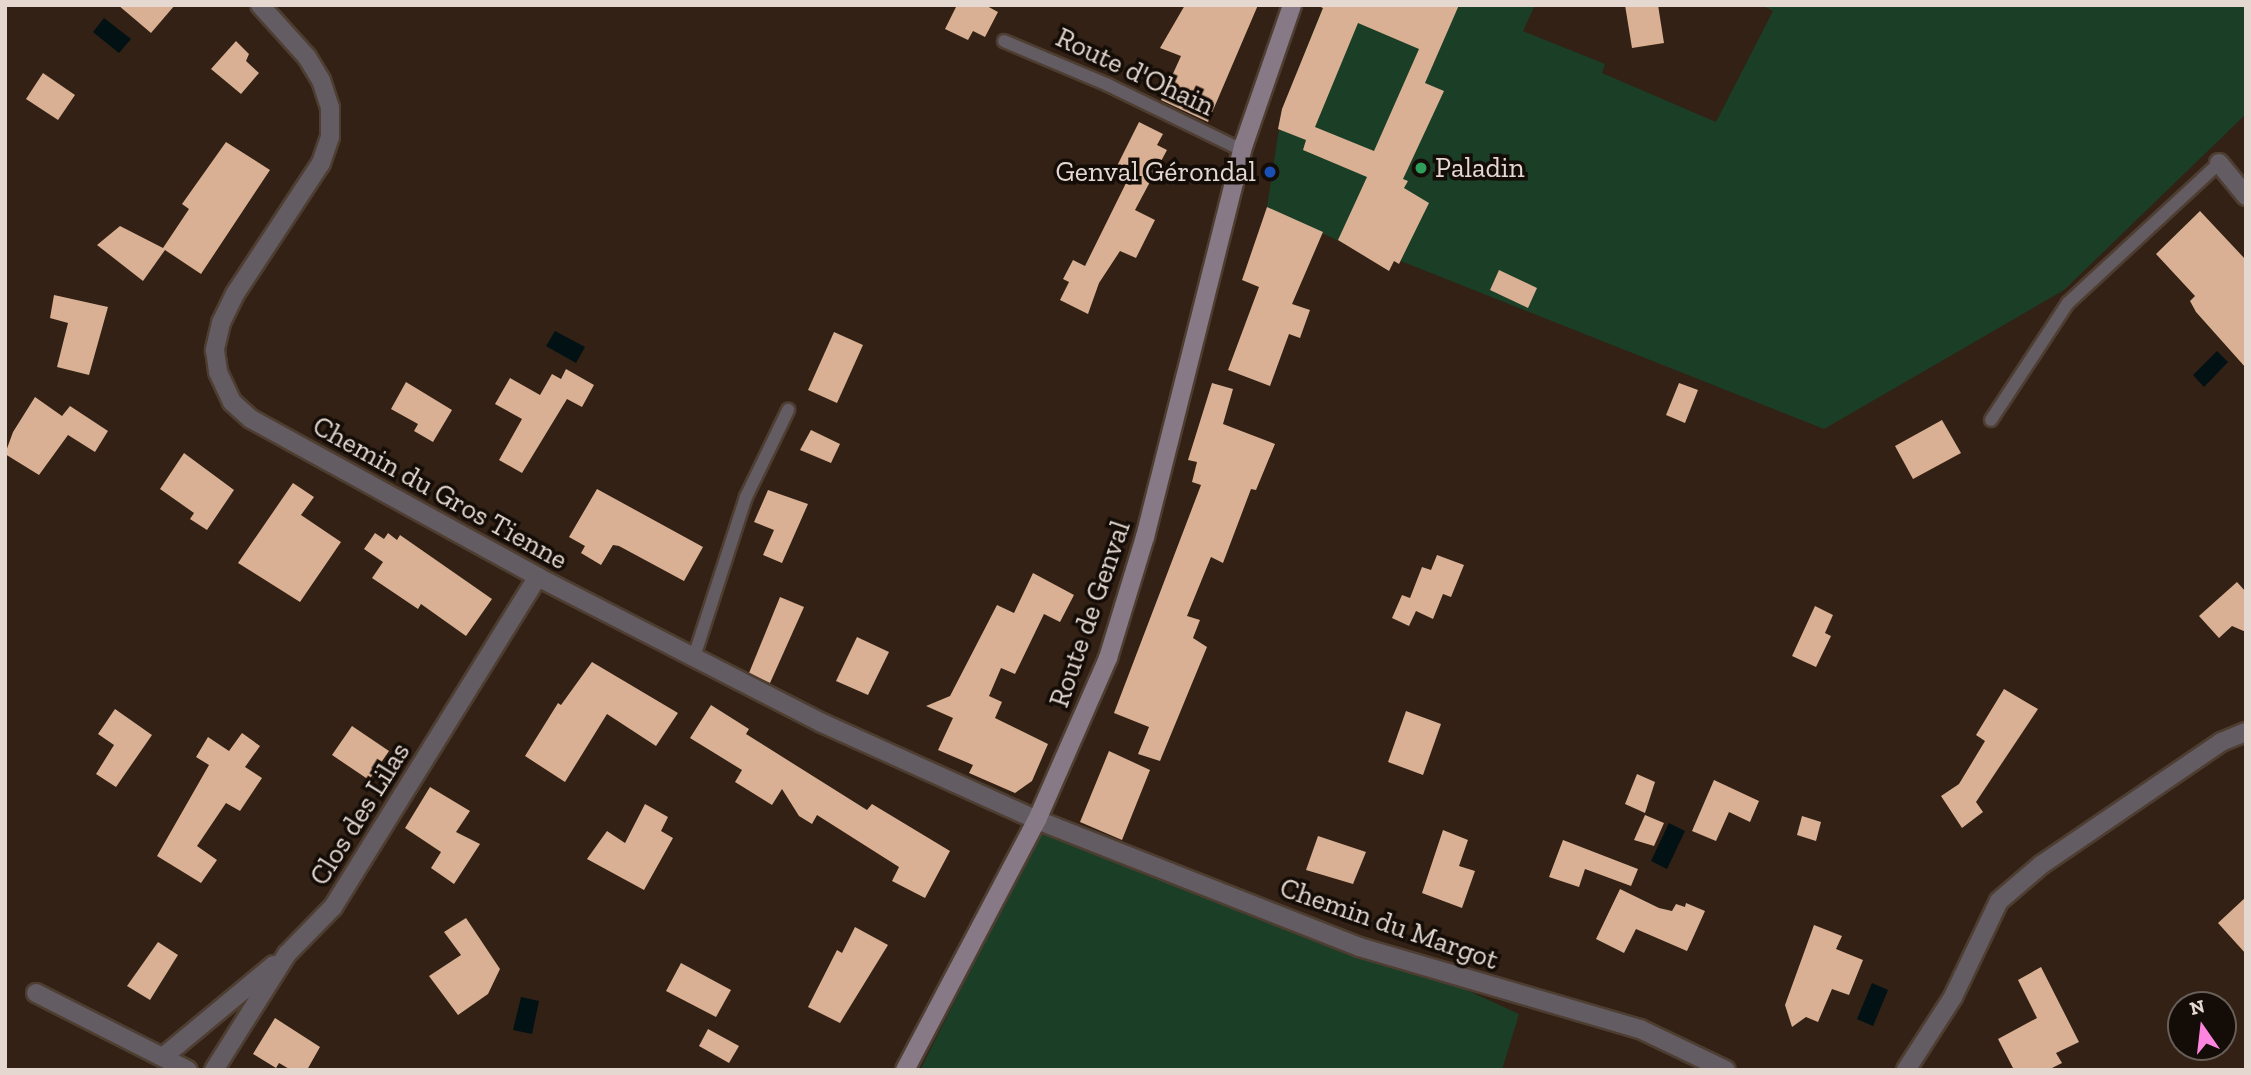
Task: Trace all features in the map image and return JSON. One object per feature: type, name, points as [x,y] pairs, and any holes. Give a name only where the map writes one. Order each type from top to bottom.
[{"type":"main road","name":"Route d'Ohain","points":[[1244,148],[1292,5]]},
{"type":"main road","name":"Route de Genval","points":[[905,1070],[1037,820],[1108,658],[1128,600],[1244,148]]},
{"type":"street","name":"Chemin du Gros Tienne","points":[[260,5],[307,57],[321,80],[330,107],[330,137],[321,163],[235,294],[221,323],[215,350],[223,387],[251,419],[538,577],[822,723],[1037,820]]},
{"type":"street","points":[[2218,163],[2246,196]]},
{"type":"street","name":"Clos des Lilas","points":[[214,1070],[287,954],[332,907],[538,577]]},
{"type":"street","points":[[1906,1070],[1953,998],[1999,901],[2041,865],[2221,742],[2246,732]]},
{"type":"street","name":"Chemin du Margot","points":[[1037,820],[1359,947],[1640,1029],[1726,1070]]},
{"type":"street","points":[[163,1057],[287,954]]},
{"type":"street","points":[[36,993],[188,1070]]},
{"type":"lane","name":"Route d'Ohain","points":[[1004,41],[1108,85],[1244,148]]},
{"type":"lane","points":[[1990,420],[2068,303],[2218,163]]},
{"type":"lane","points":[[694,657],[736,523],[788,410]]},
{"type":"green space","points":[[1324,5],[1535,5],[1523,31],[1605,64],[1602,73],[1716,122],[1773,11],[1762,5],[2246,5],[2246,114],[2064,290],[1824,429],[1368,248],[1364,253],[1267,207],[1282,109]]},
{"type":"green space","points":[[1046,821],[1379,950],[1519,1014],[1502,1070],[920,1070]]},
{"type":"shaded area","points":[[104,18],[131,39],[119,53],[93,32]]},
{"type":"shaded area","points":[[555,331],[585,347],[576,363],[546,346]]},
{"type":"shaded area","points":[[2217,351],[2228,362],[2204,387],[2193,375]]},
{"type":"shaded area","points":[[1669,823],[1685,831],[1667,869],[1651,861]]},
{"type":"shaded area","points":[[1872,983],[1888,990],[1873,1026],[1857,1019]]},
{"type":"shaded area","points":[[521,997],[539,1001],[532,1034],[513,1030]]},
{"type":"building","points":[[118,5],[175,5],[151,33]]},
{"type":"building","points":[[957,5],[985,5],[998,12],[985,37],[973,31],[968,40],[945,29]]},
{"type":"building","points":[[1185,5],[1258,5],[1208,122],[1161,100],[1181,56],[1160,48]]},
{"type":"building","points":[[1316,5],[1459,5],[1425,83],[1444,91],[1403,179],[1408,181],[1404,188],[1429,203],[1399,264],[1394,261],[1389,271],[1338,240],[1367,177],[1303,150],[1306,140],[1278,129],[1282,109],[1323,8]],"holes":[[[1358,23],[1419,49],[1374,151],[1315,127]]]},
{"type":"building","points":[[1625,5],[1658,5],[1664,43],[1632,48]]},
{"type":"building","points":[[236,41],[249,54],[246,61],[259,73],[241,94],[211,69]]},
{"type":"building","points":[[43,73],[75,95],[58,120],[26,99]]},
{"type":"building","points":[[1139,122],[1163,134],[1157,145],[1167,150],[1135,210],[1155,220],[1136,258],[1120,251],[1099,283],[1088,314],[1060,300],[1069,282],[1063,279],[1073,260],[1085,266],[1130,175],[1116,168]]},
{"type":"building","points":[[226,142],[270,170],[201,274],[165,250],[143,281],[97,245],[120,226],[163,248],[189,209],[182,204]]},
{"type":"building","points":[[1267,207],[1323,232],[1292,304],[1310,310],[1300,338],[1289,334],[1270,386],[1228,370],[1259,287],[1242,280]]},
{"type":"building","points":[[2200,211],[2246,260],[2246,368],[2196,312],[2190,301],[2195,296],[2156,254]]},
{"type":"building","points":[[1499,270],[1537,288],[1528,308],[1490,290]]},
{"type":"building","points":[[54,295],[108,307],[89,375],[57,367],[68,323],[50,318]]},
{"type":"building","points":[[834,332],[863,345],[837,403],[808,390]]},
{"type":"building","points":[[566,369],[594,385],[582,407],[567,399],[522,473],[499,460],[522,419],[495,404],[510,378],[540,395],[552,374],[561,379]]},
{"type":"building","points":[[406,382],[452,410],[433,442],[414,431],[418,424],[391,409]]},
{"type":"building","points":[[1212,383],[1233,389],[1223,424],[1275,444],[1256,490],[1251,489],[1223,563],[1211,557],[1187,616],[1200,620],[1193,638],[1207,647],[1160,761],[1138,754],[1149,727],[1114,713],[1201,485],[1192,482],[1197,462],[1188,460]]},
{"type":"building","points":[[1679,383],[1698,390],[1685,423],[1666,415]]},
{"type":"building","points":[[35,397],[62,416],[70,406],[108,431],[95,452],[68,435],[39,475],[5,454],[13,432]]},
{"type":"building","points":[[1942,420],[1961,453],[1913,479],[1895,446]]},
{"type":"building","points":[[811,430],[840,444],[831,463],[800,450]]},
{"type":"building","points":[[184,453],[234,490],[207,530],[190,519],[194,513],[160,489]]},
{"type":"building","points":[[293,483],[314,497],[301,515],[341,542],[300,602],[238,563]]},
{"type":"building","points":[[597,489],[703,547],[684,581],[619,546],[613,545],[601,565],[581,553],[585,546],[569,537]]},
{"type":"building","points":[[768,490],[808,504],[782,563],[763,555],[774,530],[754,522]]},
{"type":"building","points":[[375,533],[384,539],[388,533],[397,540],[400,535],[492,599],[466,636],[421,604],[418,609],[372,578],[383,562],[364,549]]},
{"type":"building","points":[[1437,555],[1464,565],[1451,597],[1443,594],[1433,619],[1416,611],[1409,626],[1392,618],[1402,595],[1410,598],[1422,567],[1431,570]]},
{"type":"building","points":[[1033,573],[1074,595],[1060,622],[1044,614],[1015,674],[1001,668],[989,696],[1002,702],[995,718],[1048,744],[1032,781],[1015,793],[969,773],[973,765],[938,750],[953,718],[926,706],[950,696],[997,605],[1014,613]]},
{"type":"building","points":[[2237,582],[2246,592],[2246,632],[2232,626],[2219,638],[2199,616]]},
{"type":"building","points":[[780,597],[804,607],[770,683],[749,673]]},
{"type":"building","points":[[1815,606],[1833,615],[1825,633],[1831,636],[1816,667],[1792,656]]},
{"type":"building","points":[[857,637],[889,652],[868,695],[836,681]]},
{"type":"building","points":[[592,662],[678,713],[656,746],[607,714],[565,782],[525,756],[558,703],[561,705]]},
{"type":"building","points":[[2004,689],[2038,709],[1976,802],[1983,812],[1962,828],[1941,796],[1959,784],[1985,741],[1976,735]]},
{"type":"building","points":[[711,705],[749,729],[746,734],[867,810],[872,804],[950,851],[925,898],[892,881],[899,867],[817,815],[812,824],[799,816],[782,789],[772,805],[735,782],[742,770],[690,738]]},
{"type":"building","points":[[115,709],[152,735],[116,787],[96,774],[114,745],[98,734]]},
{"type":"building","points":[[1406,711],[1441,724],[1423,775],[1388,762]]},
{"type":"building","points":[[352,726],[389,751],[369,780],[332,755]]},
{"type":"building","points":[[242,733],[260,746],[245,767],[262,778],[240,811],[226,803],[197,846],[217,860],[201,883],[157,856],[209,765],[196,757],[208,737],[229,751]]},
{"type":"building","points":[[1109,751],[1150,770],[1122,840],[1080,822]]},
{"type":"building","points":[[1637,774],[1655,782],[1645,813],[1625,804]]},
{"type":"building","points":[[1714,780],[1759,801],[1750,822],[1729,812],[1716,841],[1692,831]]},
{"type":"building","points":[[430,787],[470,811],[456,832],[480,844],[454,884],[431,868],[441,852],[405,828]]},
{"type":"building","points":[[645,804],[668,817],[661,831],[673,838],[644,890],[587,859],[607,831],[625,843]]},
{"type":"building","points":[[1645,815],[1664,823],[1654,846],[1634,840]]},
{"type":"building","points":[[1802,816],[1821,822],[1816,841],[1797,835]]},
{"type":"building","points":[[1443,830],[1468,840],[1459,866],[1475,871],[1462,908],[1422,893]]},
{"type":"building","points":[[1318,836],[1366,852],[1353,884],[1306,870]]},
{"type":"building","points":[[1563,840],[1638,869],[1631,886],[1585,869],[1579,887],[1549,877]]},
{"type":"building","points":[[1620,889],[1659,908],[1672,911],[1676,904],[1685,907],[1686,903],[1705,911],[1687,951],[1636,929],[1624,953],[1596,939]]},
{"type":"building","points":[[2246,897],[2246,954],[2218,923]]},
{"type":"building","points":[[466,918],[500,969],[488,994],[458,1015],[429,976],[461,955],[444,932]]},
{"type":"building","points":[[1814,925],[1842,936],[1836,949],[1863,960],[1849,995],[1832,989],[1818,1022],[1806,1017],[1792,1027],[1785,1005]]},
{"type":"building","points":[[855,927],[888,945],[840,1023],[808,1007],[837,950],[842,953]]},
{"type":"building","points":[[158,942],[178,955],[150,1000],[127,986]]},
{"type":"building","points":[[681,963],[731,990],[716,1017],[666,991]]},
{"type":"building","points":[[2041,967],[2079,1042],[2056,1053],[2062,1063],[2048,1070],[2014,1070],[1998,1039],[2037,1018],[2018,980]]},
{"type":"building","points":[[275,1018],[320,1047],[307,1070],[291,1070],[279,1063],[276,1068],[253,1054]]},
{"type":"building","points":[[708,1029],[739,1046],[729,1063],[699,1046]]},
{"type":"place","name":"Paladin","points":[[1421,168]]},
{"type":"place","name":"Genval Gérondal","points":[[1270,172]]}]
